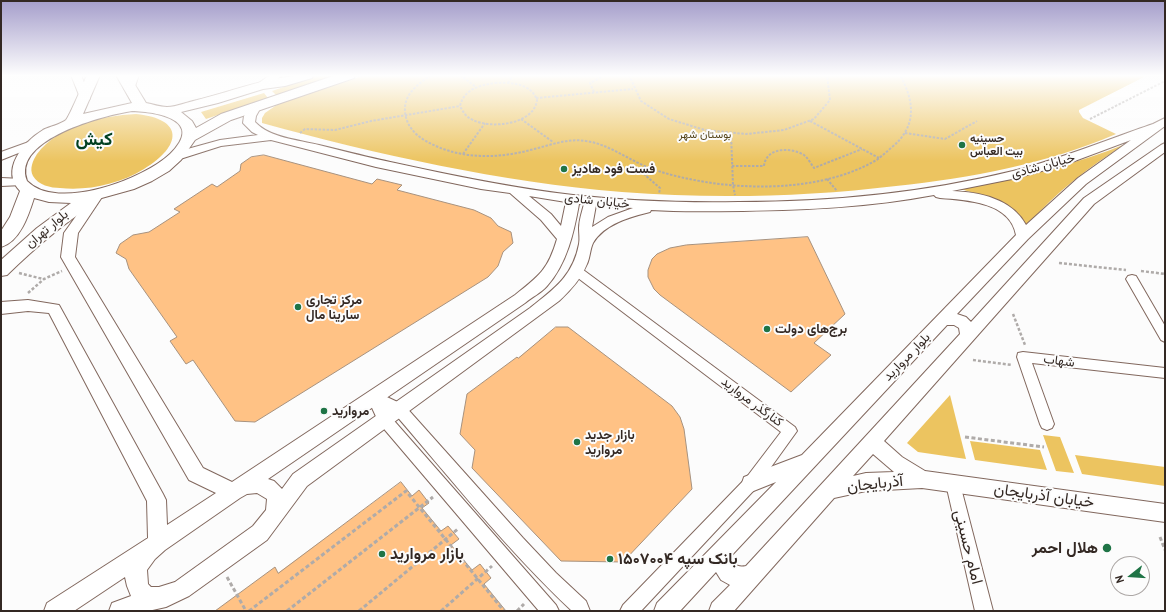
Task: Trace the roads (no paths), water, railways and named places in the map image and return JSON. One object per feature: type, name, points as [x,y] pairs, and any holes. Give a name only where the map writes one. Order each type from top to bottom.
[{"type":"main road","points":[[72,122],[82,104]]},
{"type":"main road","points":[[139,104],[141,107]]},
{"type":"main road","points":[[168,111],[198,104]]},
{"type":"main road","points":[[188,138],[226,117],[266,104]]},
{"type":"main road","name":"بلوار تهران","points":[[1,241],[7,236],[21,215],[24,186],[17,171],[18,165],[25,154],[37,142],[53,131],[72,122],[112,110],[141,107],[168,111]]},
{"type":"main road","points":[[24,186],[52,197],[74,197],[98,194],[122,188],[144,179],[163,168],[177,156],[188,138],[189,128],[187,124],[180,116],[168,111]]},
{"type":"main road","name":"بلوار تهران","points":[[1,270],[43,231],[68,211],[98,194]]},
{"type":"street","name":"خیابان شادی","points":[[256,107],[250,116],[249,123],[256,130],[273,137],[376,163],[456,180],[514,191],[591,201],[659,200],[751,207],[844,203],[927,192],[1012,175],[1060,162],[1160,124]]},
{"type":"street","name":"بلوار مروارید","points":[[665,611],[1023,236],[1082,181],[1160,124]]},
{"type":"street","name":"خیابان شادی","points":[[177,156],[220,143],[273,137]]},
{"type":"street","points":[[1,156],[37,142]]},
{"type":"street","points":[[720,611],[1089,201],[1165,147]]},
{"type":"street","points":[[1,182],[24,186]]},
{"type":"street","points":[[514,191],[546,217],[564,238]]},
{"type":"street","name":"خیابان شادی","points":[[927,192],[977,198],[998,206],[1020,224],[1023,236]]},
{"type":"street","points":[[98,194],[71,233],[68,257],[196,474],[233,492]]},
{"type":"street","points":[[55,611],[520,299],[541,282],[555,265],[569,222],[573,199]]},
{"type":"street","points":[[120,611],[155,598],[168,596],[182,589],[260,533],[270,524],[276,513],[300,480],[535,312],[561,291],[578,272],[587,242],[593,232],[614,220],[659,200]]},
{"type":"street","points":[[587,242],[586,225],[591,201]]},
{"type":"street","points":[[569,222],[576,220],[586,225]]},
{"type":"street","name":"کنارگذر مروارید","points":[[578,272],[790,431],[751,484],[629,611]]},
{"type":"street","points":[[1137,275],[1165,337]]},
{"type":"street","points":[[9,306],[38,305],[54,309],[156,500],[158,543]]},
{"type":"street","points":[[942,320],[950,318],[960,321],[968,328],[969,332],[967,336]]},
{"type":"street","name":"شهاب","points":[[1047,424],[1023,356],[1165,373]]},
{"type":"street","points":[[374,397],[399,409],[494,518],[550,579],[583,610]]},
{"type":"street","points":[[374,397],[384,419],[550,611]]},
{"type":"street","points":[[872,442],[896,463],[922,480]]},
{"type":"street","points":[[751,484],[808,461]]},
{"type":"street","name":"خیابان آذربایجان","points":[[922,480],[1165,513]]},
{"type":"street","name":"آذربایجان","points":[[828,490],[866,482],[922,480]]},
{"type":"street","points":[[233,492],[245,486],[257,484],[267,487],[274,493],[278,502],[276,513]]},
{"type":"street","name":"امام حسینی","points":[[953,484],[984,611]]},
{"type":"street","points":[[155,598],[144,595],[137,588],[135,577],[138,565],[147,553],[158,543]]},
{"type":"street","points":[[725,548],[721,559],[723,566],[728,572],[741,578],[748,577],[753,574]]},
{"type":"place","name":"حسینیه بیت العباس","points":[[962,145]]},
{"type":"place","name":"فست فود هادیز","points":[[564,169]]},
{"type":"place","name":"مرکز تجاری سارینا مال","points":[[298,307]]},
{"type":"place","name":"برج‌های دولت","points":[[767,329]]},
{"type":"place","name":"مروارید","points":[[324,411]]},
{"type":"place","name":"بازار جدید مروارید","points":[[577,442]]},
{"type":"place","name":"هلال احمر","points":[[1107,548]]},
{"type":"place","name":"بازار مروارید","points":[[382,554]]},
{"type":"place","name":"بانک سپه ۱۵۰۷۰۰۴","points":[[610,559]]},
{"type":"district","name":"كيش","points":[[94,140]]},
{"type":"park label","name":"بوستان شهر","points":[[705,135]]}]
